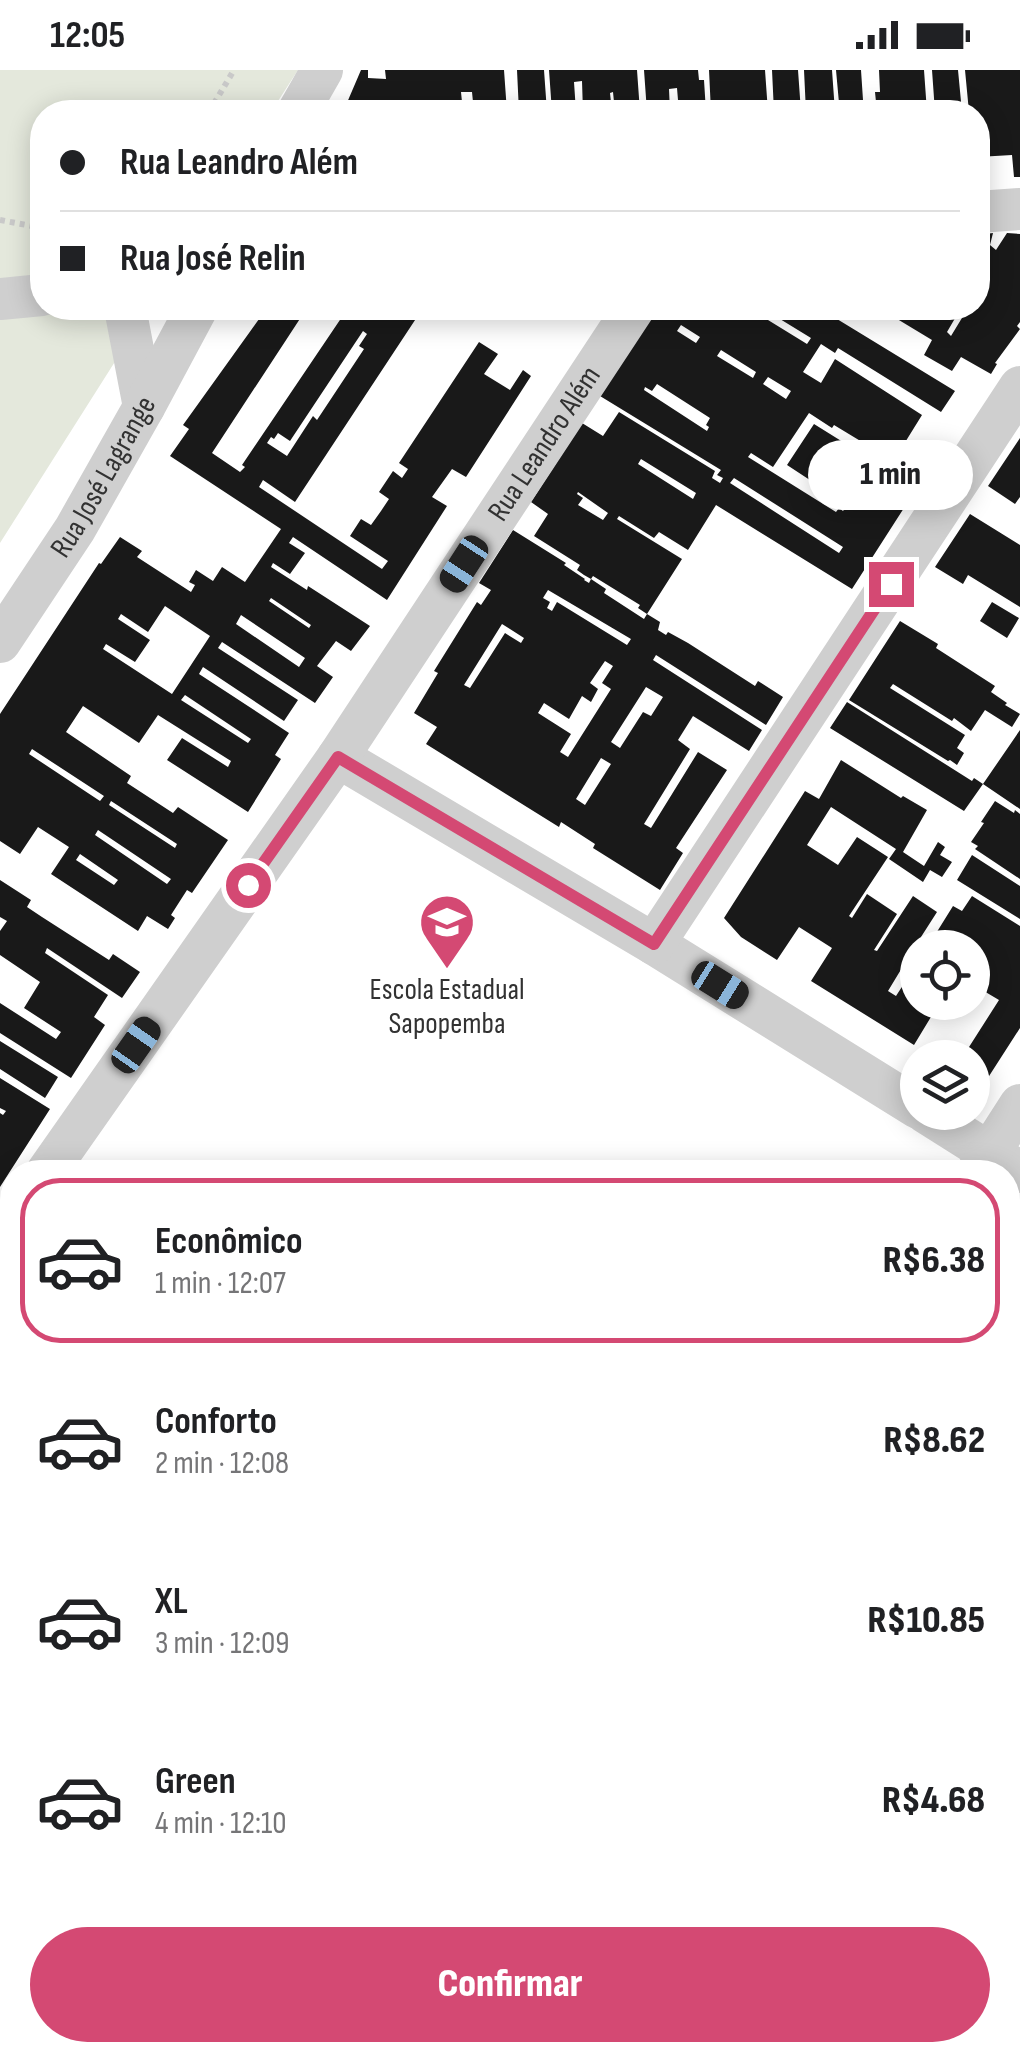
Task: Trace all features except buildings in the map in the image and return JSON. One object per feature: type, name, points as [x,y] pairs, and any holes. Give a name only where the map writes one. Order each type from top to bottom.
[{"type":"street","points":[[305,100],[322,70]]},
{"type":"street","points":[[990,211],[1020,209]]},
{"type":"street","points":[[0,299],[30,296]]},
{"type":"street","points":[[127,320],[144,407]]},
{"type":"street","name":"Rua José Lagrange","points":[[0,642],[74,529],[191,320]]},
{"type":"street","name":"Rua Leandro Além","points":[[55,1160],[338,757],[626,320]]},
{"type":"street","points":[[654,944],[1020,388]]},
{"type":"street","points":[[338,757],[654,944],[900,1097]]},
{"type":"street","points":[[998,1160],[1020,1106]]},
{"type":"street","points":[[948,1130],[988,1160]]},
{"type":"path","points":[[216,100],[234,70]]},
{"type":"path","points":[[0,220],[30,226]]},
{"type":"shaded area","points":[[0,70],[298,70],[279,100],[30,100],[30,320],[141,320],[0,543]]},
{"type":"place","name":"Escola Estadual Sapopemba","points":[[447,971]]},
{"type":"route","points":[[248,885],[338,757],[654,944],[891,584]]}]
